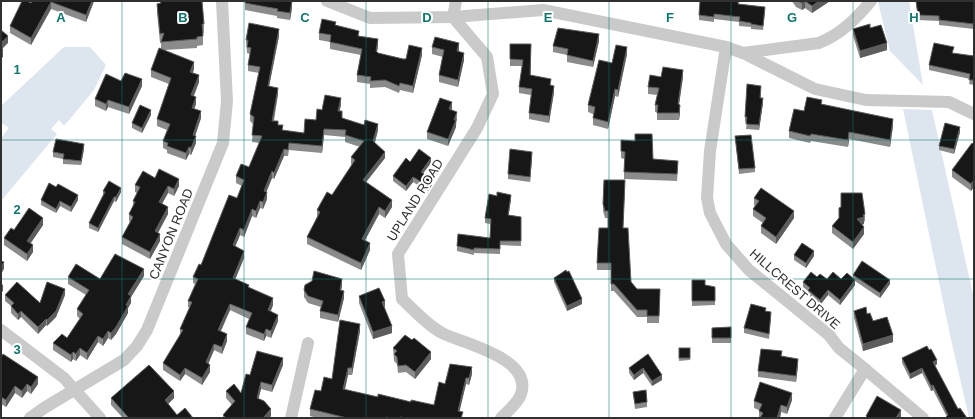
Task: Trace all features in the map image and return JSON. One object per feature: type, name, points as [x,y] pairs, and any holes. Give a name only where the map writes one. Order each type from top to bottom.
[{"type":"street","name":"CANYON ROAD","points":[[30,418],[124,360],[137,346],[147,330],[223,143],[227,100],[222,1]]},
{"type":"street","points":[[327,1],[370,18],[453,17],[543,10],[726,47],[743,53],[815,88],[866,100],[949,102],[974,114]]},
{"type":"street","points":[[453,17],[456,1]]},
{"type":"street","points":[[743,53],[825,41],[852,23],[871,1]]},
{"type":"street","name":"UPLAND ROAD","points":[[453,17],[487,57],[493,94],[477,128],[398,254],[402,299],[440,332],[501,358],[518,370],[522,383],[521,395],[501,418]]},
{"type":"street","name":"HILLCREST DRIVE","points":[[726,47],[710,151],[707,198],[710,213],[726,244],[749,270],[828,335],[839,348],[923,418]]},
{"type":"street","points":[[1,330],[64,378],[100,418]]},
{"type":"street","points":[[291,418],[308,343]]},
{"type":"street","points":[[835,418],[866,369]]},
{"type":"shaded area","points":[[909,1],[923,85],[890,51],[878,2]]},
{"type":"shaded area","points":[[64,47],[90,47],[106,65],[94,90],[64,126],[59,120],[51,129],[57,134],[1,201],[1,138],[9,128],[1,123],[1,106]]},
{"type":"shaded area","points":[[903,109],[932,110],[974,299],[974,418],[969,418],[950,335]]},
{"type":"building","points":[[22,1],[31,3],[32,1],[92,1],[86,15],[51,2],[31,38],[10,26]]},
{"type":"building","points":[[160,1],[202,1],[204,24],[202,24],[203,36],[197,37],[197,39],[161,42],[164,33],[160,34],[157,4],[161,3]]},
{"type":"building","points":[[246,1],[292,1],[290,13],[277,11],[278,9],[245,3]]},
{"type":"building","points":[[700,1],[738,1],[738,4],[765,7],[763,26],[739,21],[740,17],[714,14],[714,17],[699,15]]},
{"type":"building","points":[[805,1],[819,1],[812,6]]},
{"type":"building","points":[[916,1],[974,1],[974,24],[939,20],[939,16],[918,15]]},
{"type":"building","points":[[322,19],[336,22],[335,25],[359,31],[358,36],[378,39],[376,51],[378,53],[406,59],[409,45],[422,48],[413,86],[400,83],[399,86],[385,80],[370,81],[371,77],[357,75],[362,49],[330,42],[331,35],[319,33]]},
{"type":"building","points":[[249,23],[279,29],[268,86],[278,88],[272,121],[278,121],[278,125],[283,125],[282,130],[304,133],[305,119],[316,120],[317,109],[322,110],[325,95],[341,98],[338,111],[342,111],[342,118],[364,125],[365,120],[378,124],[373,141],[385,152],[363,180],[392,200],[385,211],[379,207],[362,239],[370,243],[361,263],[307,237],[320,212],[317,210],[327,192],[332,195],[355,160],[351,157],[364,141],[345,135],[346,130],[324,129],[322,146],[289,143],[288,150],[284,149],[274,173],[272,171],[264,191],[267,192],[263,202],[260,201],[256,211],[252,209],[244,230],[240,228],[233,245],[244,251],[233,278],[249,285],[248,287],[273,298],[268,310],[278,315],[271,331],[266,329],[264,334],[246,327],[252,313],[230,304],[218,330],[227,334],[222,347],[214,344],[206,362],[210,365],[202,378],[185,368],[180,375],[163,363],[183,330],[180,329],[192,302],[188,301],[198,279],[193,277],[199,264],[201,265],[229,195],[237,198],[244,180],[236,176],[241,164],[249,167],[262,136],[252,135],[254,117],[250,114],[260,67],[248,65],[251,48],[247,47],[248,40],[246,40]]},
{"type":"building","points":[[870,24],[870,28],[881,25],[887,43],[860,51],[853,29]]},
{"type":"building","points":[[558,28],[599,34],[593,61],[567,55],[568,49],[553,46]]},
{"type":"building","points":[[1,30],[8,36],[1,43]]},
{"type":"building","points":[[435,37],[459,43],[457,51],[464,53],[458,80],[439,75],[444,50],[432,47]]},
{"type":"building","points":[[934,43],[954,47],[952,53],[974,56],[974,80],[969,80],[970,74],[929,65]]},
{"type":"building","points":[[510,44],[531,44],[530,75],[551,79],[550,85],[554,86],[549,116],[529,113],[532,89],[519,87],[523,60],[510,59]]},
{"type":"building","points":[[616,45],[627,47],[618,90],[615,89],[608,122],[593,118],[595,107],[588,105],[599,60],[612,63]]},
{"type":"building","points":[[159,48],[194,62],[190,72],[199,75],[191,95],[196,97],[192,108],[201,111],[193,135],[196,136],[191,148],[189,147],[186,153],[167,146],[168,143],[163,141],[170,124],[157,119],[171,78],[151,70]]},
{"type":"building","points":[[663,67],[683,70],[678,104],[680,105],[679,113],[657,113],[658,105],[655,105],[659,88],[648,87],[650,75],[661,77]]},
{"type":"building","points":[[125,73],[142,79],[129,107],[108,100],[106,104],[95,99],[106,74],[121,81]]},
{"type":"building","points":[[747,84],[761,86],[760,98],[763,98],[759,125],[746,124]]},
{"type":"building","points":[[807,97],[822,100],[821,104],[893,119],[890,140],[849,132],[848,140],[811,134],[810,136],[789,131],[794,109],[804,111]]},
{"type":"building","points":[[440,98],[452,102],[449,109],[457,112],[454,120],[456,120],[448,139],[427,132]]},
{"type":"building","points":[[140,105],[151,110],[142,128],[132,123]]},
{"type":"building","points":[[945,123],[960,127],[954,149],[939,146]]},
{"type":"building","points":[[635,134],[652,134],[653,159],[678,161],[677,174],[624,172],[625,152],[621,151],[621,140],[635,141]]},
{"type":"building","points":[[751,135],[755,168],[739,169],[735,136]]},
{"type":"building","points":[[56,139],[84,144],[81,161],[63,159],[64,154],[53,152]]},
{"type":"building","points":[[972,143],[974,145],[974,180],[971,184],[952,170]]},
{"type":"building","points":[[419,149],[431,158],[421,172],[432,180],[428,186],[413,177],[406,186],[393,176],[406,158],[410,162]]},
{"type":"building","points":[[510,149],[532,152],[530,177],[508,174]]},
{"type":"building","points":[[159,169],[179,179],[174,189],[168,186],[159,202],[168,207],[155,231],[160,234],[150,252],[122,237],[133,217],[129,214],[135,202],[133,201],[140,187],[135,185],[143,171],[155,178]]},
{"type":"building","points":[[604,180],[625,180],[623,228],[628,228],[631,282],[637,289],[660,289],[659,316],[647,316],[647,310],[637,310],[614,284],[611,284],[611,263],[597,263],[599,228],[608,228],[608,211],[605,211],[603,204]]},
{"type":"building","points":[[109,181],[121,188],[116,197],[114,197],[98,228],[89,223]]},
{"type":"building","points":[[49,183],[56,187],[58,184],[78,195],[71,207],[60,201],[56,209],[41,200]]},
{"type":"building","points":[[761,188],[794,211],[776,237],[761,226],[766,218],[753,209],[759,201],[754,198]]},
{"type":"building","points":[[497,192],[511,195],[508,215],[521,217],[521,241],[500,241],[500,249],[474,248],[474,250],[457,246],[458,234],[490,238],[491,219],[485,218],[489,194],[497,196]]},
{"type":"building","points":[[841,193],[862,193],[865,214],[863,215],[864,217],[857,219],[864,227],[853,242],[832,226],[839,218]]},
{"type":"building","points":[[29,208],[43,218],[27,241],[33,245],[27,254],[4,238],[11,228],[14,230]]},
{"type":"building","points":[[802,243],[814,251],[806,263],[794,255]]},
{"type":"building","points":[[115,254],[144,269],[128,294],[131,296],[126,305],[128,306],[111,333],[108,331],[103,339],[98,336],[87,353],[80,348],[76,354],[73,352],[71,355],[53,343],[62,334],[67,338],[83,314],[77,309],[89,290],[68,277],[76,264],[100,279]]},
{"type":"building","points":[[862,261],[890,280],[880,293],[853,275]]},
{"type":"building","points":[[566,270],[567,272],[569,271],[582,299],[567,306],[554,278]]},
{"type":"building","points":[[314,271],[342,279],[340,290],[344,291],[338,315],[320,311],[323,301],[308,296],[304,290],[305,285],[312,281]]},
{"type":"building","points":[[811,272],[817,277],[820,274],[827,279],[833,272],[841,279],[847,273],[855,280],[840,300],[828,290],[820,300],[808,290],[810,288],[803,282]]},
{"type":"building","points":[[692,280],[705,280],[705,285],[715,287],[715,301],[692,301]]},
{"type":"building","points":[[17,282],[40,303],[47,282],[65,289],[56,311],[38,327],[21,311],[18,314],[11,306],[14,303],[5,295]]},
{"type":"building","points":[[379,288],[385,301],[382,302],[392,326],[373,332],[359,296]]},
{"type":"building","points":[[751,304],[766,308],[765,311],[771,312],[769,334],[744,328]]},
{"type":"building","points":[[866,307],[867,314],[870,313],[873,321],[887,317],[893,335],[863,344],[854,311]]},
{"type":"building","points":[[340,320],[360,324],[352,368],[348,368],[343,389],[378,397],[378,394],[411,402],[411,400],[434,405],[439,382],[445,384],[450,364],[472,367],[469,378],[466,378],[458,411],[463,412],[461,418],[347,418],[310,409],[315,390],[321,391],[324,377],[332,379]]},
{"type":"building","points":[[731,327],[731,338],[712,338],[712,328]]},
{"type":"building","points":[[405,335],[412,340],[414,338],[431,352],[415,372],[406,365],[398,366],[397,357],[394,354],[397,351],[393,348]]},
{"type":"building","points":[[927,346],[929,350],[931,349],[937,360],[933,362],[958,409],[960,408],[967,418],[947,418],[946,417],[948,415],[933,385],[931,386],[922,368],[910,374],[902,358]]},
{"type":"building","points":[[679,348],[690,348],[690,358],[679,358]]},
{"type":"building","points":[[761,349],[782,351],[781,356],[798,359],[796,376],[758,371]]},
{"type":"building","points":[[257,351],[283,358],[272,385],[261,382],[257,398],[264,401],[271,409],[263,418],[226,418],[223,415],[235,401],[226,391],[234,384],[241,393],[246,374],[250,375]]},
{"type":"building","points":[[3,354],[38,377],[31,387],[27,384],[22,391],[15,386],[6,400],[1,397],[1,357]]},
{"type":"building","points":[[648,354],[662,375],[652,381],[643,368],[634,375],[629,368]]},
{"type":"building","points":[[149,365],[174,391],[165,400],[177,415],[185,408],[193,418],[129,418],[111,398]]},
{"type":"building","points":[[760,382],[792,393],[787,407],[781,405],[777,418],[760,418],[763,413],[759,411],[762,404],[754,401]]},
{"type":"building","points":[[646,390],[647,402],[635,404],[633,392]]},
{"type":"building","points":[[877,396],[901,410],[896,418],[868,418],[866,416]]}]
